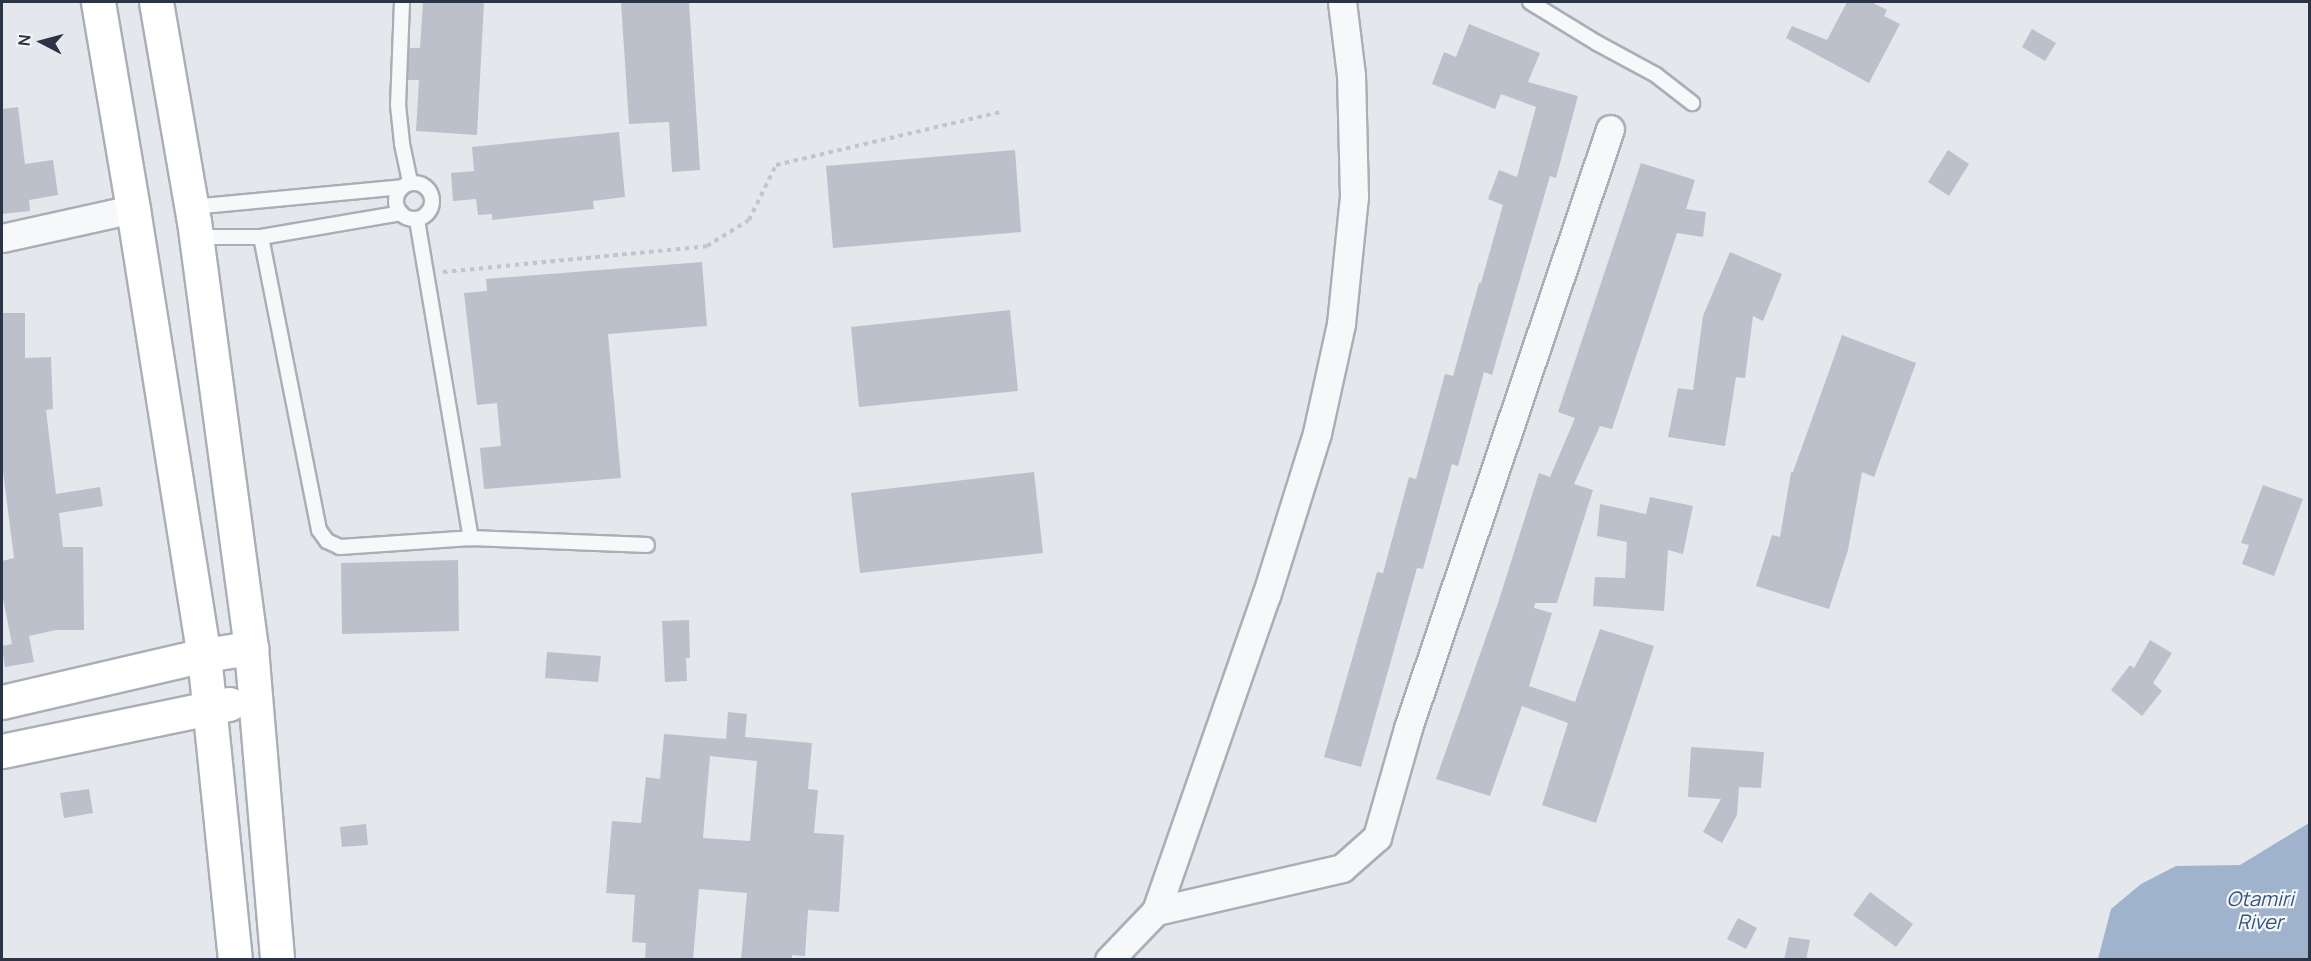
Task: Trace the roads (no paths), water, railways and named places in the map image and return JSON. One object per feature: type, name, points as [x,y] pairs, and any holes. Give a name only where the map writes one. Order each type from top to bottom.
[{"type":"main road","points":[[98,2],[134,209],[204,655],[235,960]]},
{"type":"main road","points":[[156,2],[194,222],[251,648],[277,960]]},
{"type":"main road","points":[[2,702],[204,655],[251,648]]},
{"type":"main road","points":[[2,750],[255,699]]},
{"type":"street","points":[[1109,960],[1156,911],[1269,585],[1317,433],[1341,324],[1354,197],[1351,75],[1342,2]]},
{"type":"street","points":[[1156,911],[1342,868],[1377,837],[1411,717],[1610,129]]},
{"type":"street","points":[[2,238],[134,209]]},
{"type":"lane","points":[[401,213],[396,205],[397,195],[406,185],[398,105],[402,2]]},
{"type":"lane","points":[[1530,2],[1597,43],[1656,75],[1692,103]]},
{"type":"lane","points":[[194,222],[420,183],[428,188],[433,196],[432,206],[427,214],[417,220]]},
{"type":"lane","points":[[194,222],[261,237],[401,213],[417,220]]},
{"type":"lane","points":[[417,220],[471,538]]},
{"type":"lane","points":[[261,237],[319,530],[327,541],[340,547],[471,538],[647,544]]},
{"type":"water","name":"Otamiri River","points":[[2309,823],[2309,959],[2098,959],[2111,909],[2141,884],[2176,866],[2240,865]]}]
